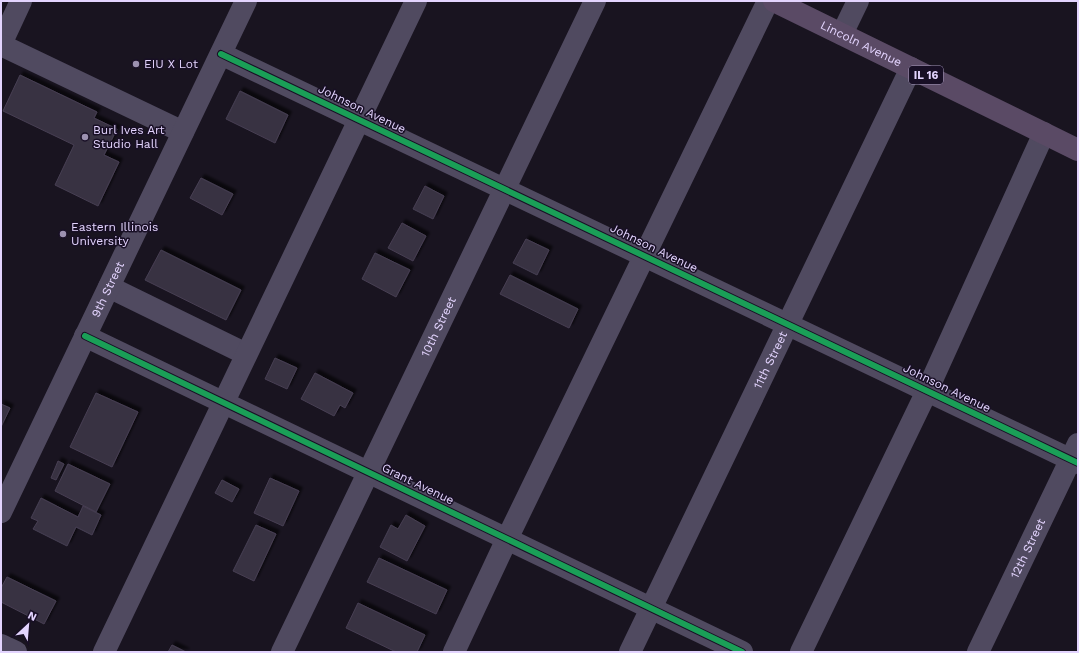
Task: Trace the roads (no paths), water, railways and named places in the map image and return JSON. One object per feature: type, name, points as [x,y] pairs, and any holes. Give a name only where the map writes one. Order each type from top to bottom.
[{"type":"main road","name":"Lincoln Avenue","points":[[774,1],[1078,150]]},
{"type":"street","points":[[21,1],[1,44],[183,132]]},
{"type":"street","name":"9th Street","points":[[3,503],[109,287],[246,1]]},
{"type":"street","points":[[104,652],[416,1]]},
{"type":"street","name":"10th Street","points":[[282,652],[595,1]]},
{"type":"street","points":[[454,652],[507,539],[768,1]]},
{"type":"street","points":[[842,34],[858,1]]},
{"type":"street","name":"Johnson Avenue","points":[[221,54],[926,391],[1076,456]]},
{"type":"street","name":"11th Street","points":[[630,652],[911,68]]},
{"type":"street","points":[[801,652],[926,391],[1044,133]]},
{"type":"street","points":[[109,287],[246,354]]},
{"type":"street","name":"Grant Avenue","points":[[85,336],[742,652]]},
{"type":"street","name":"12th Street","points":[[978,652],[1076,456]]},
{"type":"street","points":[[1,644],[16,652]]},
{"type":"place","name":"EIU X Lot","points":[[136,64]]},
{"type":"place","name":"Burl Ives Art Studio Hall","points":[[85,137]]},
{"type":"place","name":"Eastern Illinois University","points":[[63,234]]}]
